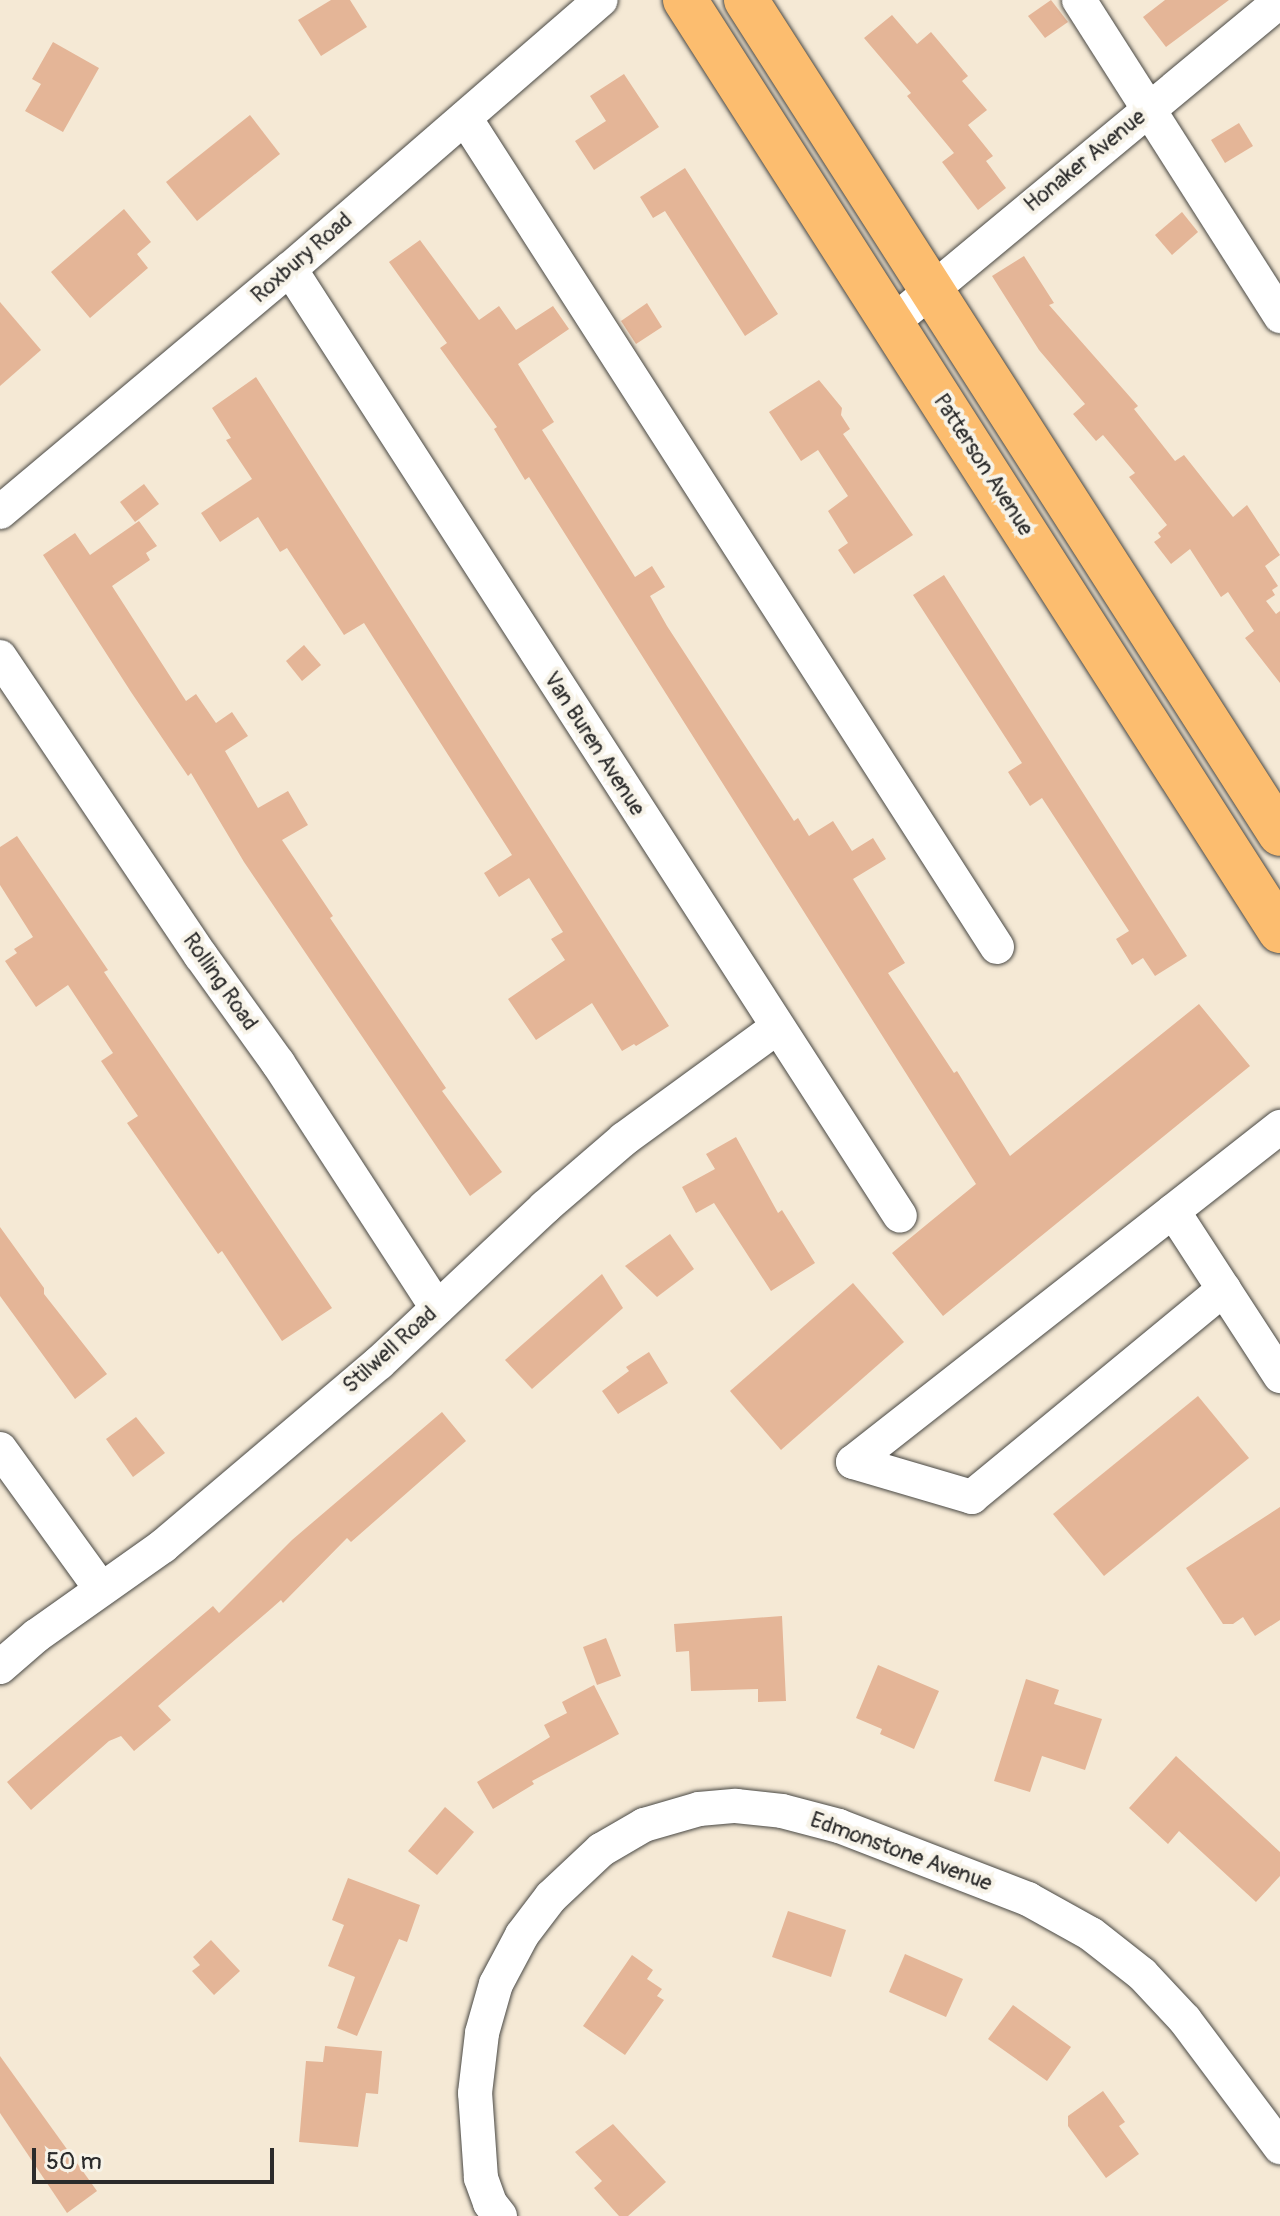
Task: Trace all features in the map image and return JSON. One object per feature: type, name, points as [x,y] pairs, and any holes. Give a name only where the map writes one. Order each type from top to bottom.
[{"type":"main road","name":"Patterson Avenue","points":[[685,0],[1280,931]]},
{"type":"main road","points":[[746,0],[1280,834]]},
{"type":"street","name":"Roxbury Road","points":[[0,512],[290,269],[601,0]]},
{"type":"street","points":[[1079,0],[1280,316]]},
{"type":"street","name":"Honaker Avenue","points":[[892,323],[1280,1]]},
{"type":"street","points":[[465,118],[997,947]]},
{"type":"street","name":"Van Buren Avenue","points":[[290,269],[776,1028],[900,1216]]},
{"type":"street","name":"Rolling Road","points":[[0,657],[201,956],[278,1063],[437,1308]]},
{"type":"street","name":"Stilwell Road","points":[[0,1667],[101,1589],[163,1546],[379,1363],[624,1139],[776,1028]]},
{"type":"street","points":[[1224,1289],[972,1497],[853,1462],[1280,1127]]},
{"type":"street","points":[[1173,1211],[1280,1376]]},
{"type":"street","points":[[0,1449],[101,1589]]},
{"type":"street","name":"Edmonstone Avenue","points":[[481,2178],[475,2093],[482,2033],[496,1984],[522,1935],[551,1897],[601,1850],[666,1817],[736,1806],[782,1811],[839,1826],[1028,1899],[1091,1934],[1142,1974],[1185,2020],[1280,2147]]},
{"type":"street","points":[[470,2216],[481,2178]]},
{"type":"street","points":[[481,2178],[490,2203],[500,2216]]},
{"type":"building","points":[[331,0],[350,0],[367,27],[321,56],[298,20]]},
{"type":"building","points":[[1051,0],[1068,22],[1045,38],[1028,16]]},
{"type":"building","points":[[1165,0],[1229,0],[1166,47],[1143,17]]},
{"type":"building","points":[[892,15],[917,44],[931,32],[968,76],[962,81],[987,110],[968,125],[993,156],[986,161],[1006,188],[978,210],[942,162],[954,153],[907,96],[911,93],[864,38]]},
{"type":"building","points":[[53,42],[99,68],[63,132],[25,111],[41,84],[32,79]]},
{"type":"building","points":[[624,74],[659,127],[594,170],[575,141],[606,121],[590,96]]},
{"type":"building","points":[[250,115],[280,154],[197,221],[166,182]]},
{"type":"building","points":[[1239,123],[1253,146],[1225,163],[1211,140]]},
{"type":"building","points":[[685,168],[778,314],[745,336],[665,211],[653,218],[640,197]]},
{"type":"building","points":[[124,209],[151,242],[137,254],[148,268],[90,318],[51,272]]},
{"type":"building","points":[[1182,212],[1198,232],[1172,255],[1155,235]]},
{"type":"building","points":[[420,240],[479,320],[499,306],[516,330],[553,306],[569,329],[518,364],[554,422],[542,430],[635,577],[652,566],[665,587],[650,596],[794,821],[798,818],[809,836],[833,821],[852,851],[873,838],[886,859],[853,879],[905,963],[888,973],[954,1073],[957,1071],[1010,1156],[1199,1004],[1250,1066],[943,1316],[892,1253],[976,1184],[529,477],[525,480],[494,429],[497,427],[440,348],[447,343],[389,262]]},
{"type":"building","points":[[1024,256],[1054,303],[1049,305],[1138,406],[1134,409],[1175,461],[1184,455],[1233,517],[1247,505],[1280,555],[1265,566],[1278,586],[1272,590],[1275,595],[1266,601],[1276,614],[1280,611],[1280,683],[1245,638],[1254,631],[1228,592],[1221,597],[1190,549],[1171,564],[1154,542],[1161,537],[1158,533],[1167,525],[1129,477],[1135,473],[1103,435],[1096,441],[1073,414],[1085,404],[1039,350],[992,276]]},
{"type":"building","points":[[0,302],[41,350],[0,386]]},
{"type":"building","points":[[647,303],[662,327],[636,344],[621,321]]},
{"type":"building","points":[[256,377],[669,1026],[636,1046],[634,1044],[622,1051],[592,1003],[536,1040],[508,999],[565,960],[551,939],[563,932],[529,878],[499,897],[484,873],[512,855],[364,623],[344,635],[287,548],[280,552],[258,517],[220,542],[201,513],[252,479],[226,440],[231,438],[212,408]]},
{"type":"building","points":[[819,380],[842,408],[841,415],[850,429],[843,434],[913,535],[854,574],[838,550],[848,543],[828,511],[848,496],[818,450],[801,461],[769,412]]},
{"type":"building","points":[[144,484],[159,504],[135,522],[120,502]]},
{"type":"building","points":[[139,521],[157,546],[146,553],[150,560],[112,586],[186,701],[196,694],[216,723],[232,712],[248,736],[225,751],[258,808],[288,791],[308,825],[282,840],[333,916],[330,918],[446,1088],[442,1091],[502,1172],[470,1196],[244,862],[191,773],[188,776],[43,555],[75,533],[90,555]]},
{"type":"building","points":[[944,575],[1187,956],[1155,976],[1143,958],[1132,965],[1116,939],[1129,931],[1042,798],[1030,806],[1008,772],[1022,763],[913,595]]},
{"type":"building","points":[[304,645],[321,665],[302,681],[286,661]]},
{"type":"building","points":[[17,836],[108,970],[104,972],[332,1308],[282,1341],[222,1251],[218,1254],[127,1123],[138,1116],[101,1061],[113,1053],[68,985],[36,1007],[5,961],[17,953],[14,949],[33,937],[0,885],[0,847]]},
{"type":"building","points":[[736,1137],[778,1213],[782,1210],[815,1263],[771,1291],[714,1203],[696,1213],[682,1187],[715,1169],[706,1154]]},
{"type":"building","points":[[0,1227],[44,1288],[44,1294],[107,1374],[75,1399],[0,1296]]},
{"type":"building","points":[[670,1234],[694,1269],[657,1297],[625,1266]]},
{"type":"building","points":[[602,1274],[623,1308],[532,1389],[505,1360]]},
{"type":"building","points":[[853,1283],[904,1342],[781,1450],[730,1391]]},
{"type":"building","points":[[649,1352],[668,1383],[618,1414],[602,1391],[629,1371],[626,1367]]},
{"type":"building","points":[[1198,1396],[1249,1458],[1104,1576],[1053,1514]]},
{"type":"building","points":[[442,1412],[466,1441],[351,1542],[347,1538],[283,1603],[281,1600],[158,1706],[171,1720],[134,1751],[121,1736],[109,1741],[31,1810],[7,1782],[213,1606],[219,1613],[292,1540]]},
{"type":"building","points":[[136,1417],[165,1453],[133,1477],[106,1439]]},
{"type":"building","points":[[1280,1507],[1280,1620],[1255,1636],[1243,1617],[1233,1624],[1223,1624],[1186,1568]]},
{"type":"building","points":[[782,1616],[786,1701],[758,1702],[758,1689],[691,1691],[689,1651],[676,1652],[674,1624]]},
{"type":"building","points":[[606,1638],[621,1676],[597,1685],[583,1647]]},
{"type":"building","points":[[878,1665],[939,1691],[914,1749],[880,1734],[882,1729],[856,1718]]},
{"type":"building","points":[[1026,1679],[1059,1690],[1054,1704],[1102,1719],[1085,1770],[1042,1756],[1030,1792],[994,1781]]},
{"type":"building","points":[[594,1685],[619,1734],[532,1781],[534,1784],[493,1809],[477,1782],[550,1737],[544,1725],[567,1713],[562,1702]]},
{"type":"building","points":[[1176,1756],[1280,1852],[1280,1876],[1256,1902],[1179,1831],[1168,1844],[1129,1808]]},
{"type":"building","points":[[445,1807],[474,1832],[437,1875],[408,1851]]},
{"type":"building","points":[[348,1878],[420,1905],[407,1942],[399,1939],[357,2036],[337,2028],[355,1977],[328,1966],[344,1925],[332,1920]]},
{"type":"building","points":[[788,1911],[846,1930],[831,1977],[772,1957]]},
{"type":"building","points":[[211,1940],[240,1971],[214,1995],[192,1971],[200,1965],[193,1957]]},
{"type":"building","points":[[905,1954],[963,1979],[946,2017],[889,1992]]},
{"type":"building","points":[[632,1955],[653,1970],[647,1979],[662,1989],[657,1996],[664,2000],[625,2055],[583,2026]]},
{"type":"building","points":[[1013,2005],[1071,2047],[1047,2081],[988,2039]]},
{"type":"building","points":[[325,2046],[382,2051],[378,2094],[366,2093],[358,2147],[299,2142],[306,2061],[323,2062]]},
{"type":"building","points":[[0,2056],[97,2191],[67,2213],[0,2113]]},
{"type":"building","points":[[1103,2091],[1125,2122],[1119,2126],[1139,2154],[1106,2178],[1068,2126],[1068,2116]]},
{"type":"building","points":[[613,2124],[666,2182],[628,2216],[619,2216],[594,2188],[602,2181],[575,2152]]}]
